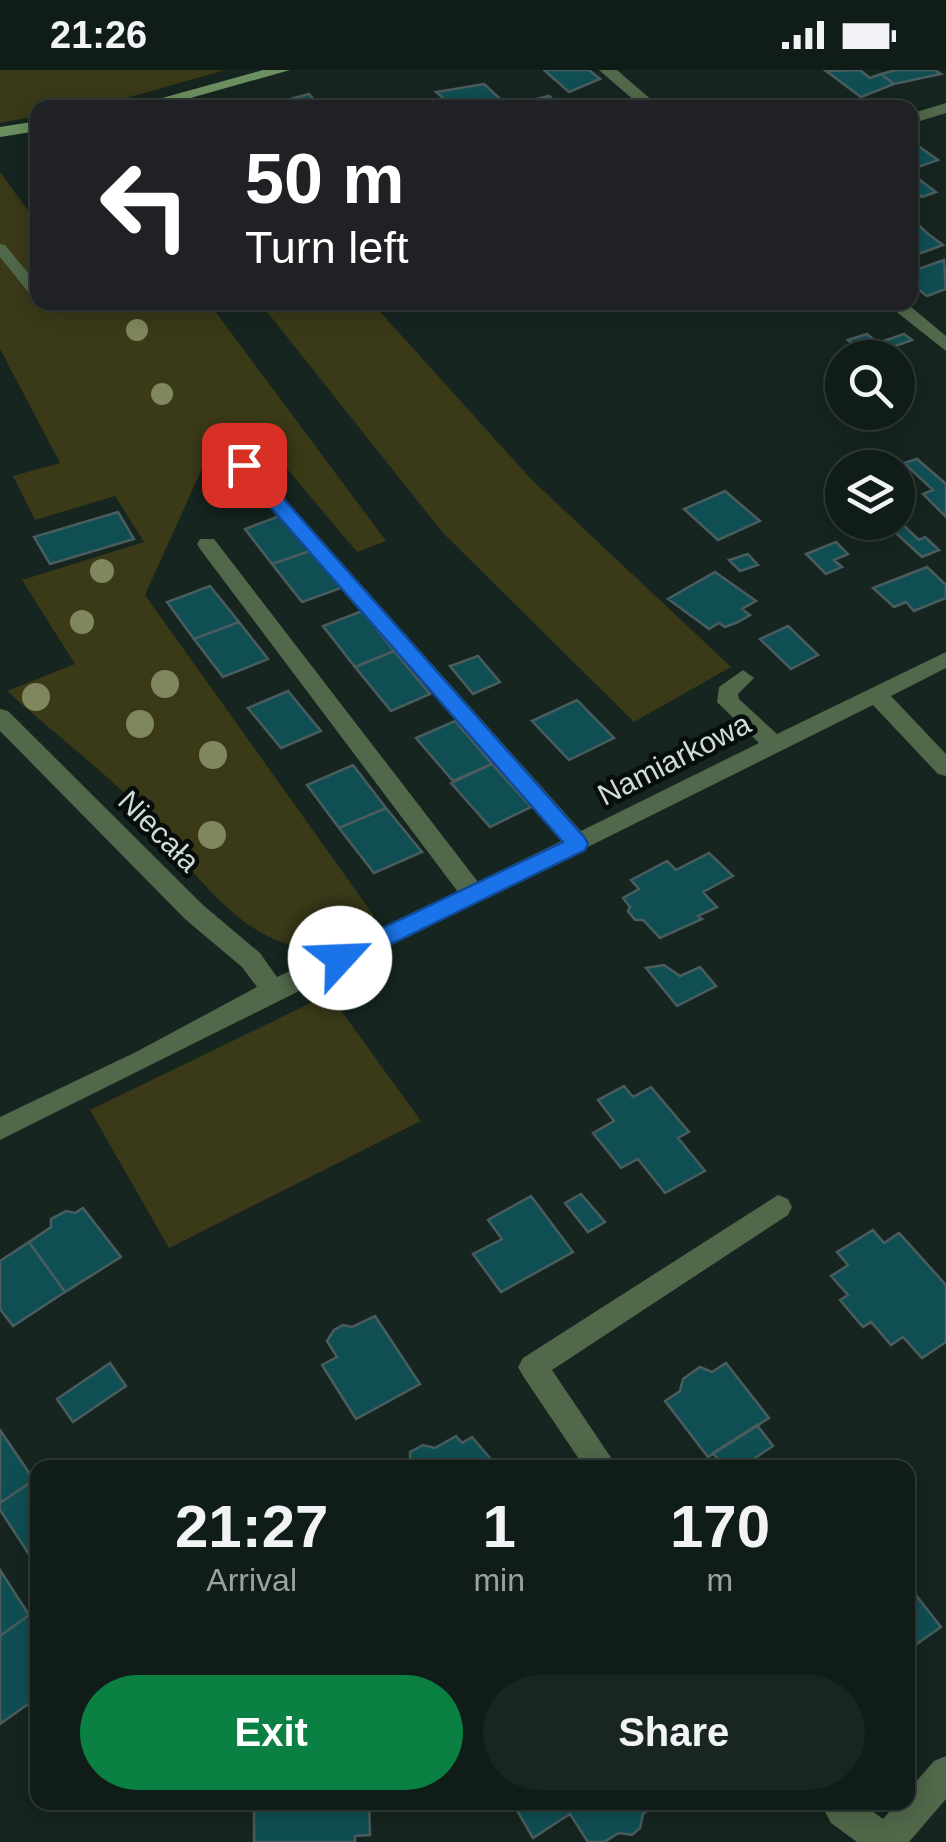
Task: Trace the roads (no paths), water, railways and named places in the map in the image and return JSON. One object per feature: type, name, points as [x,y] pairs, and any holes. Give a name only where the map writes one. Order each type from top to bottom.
[{"type":"street","points":[[165,100],[282,70]]},
{"type":"street","points":[[608,70],[644,100]]},
{"type":"street","points":[[918,117],[946,108]]},
{"type":"street","points":[[0,132],[30,127]]},
{"type":"street","points":[[903,310],[946,344]]},
{"type":"street","points":[[918,321],[946,311]]},
{"type":"street","points":[[244,465],[578,844]]},
{"type":"street","points":[[208,544],[474,896]]},
{"type":"street","name":"Namiarkowa","points":[[0,1129],[946,659]]},
{"type":"street","points":[[743,678],[727,692],[728,702],[774,745]]},
{"type":"street","points":[[877,695],[946,768]]},
{"type":"street","name":"Niecała","points":[[0,718],[194,912],[252,960],[274,990]]},
{"type":"street","points":[[597,1460],[533,1367],[778,1207]]},
{"type":"street","points":[[915,1808],[946,1772]]},
{"type":"street","points":[[842,1810],[886,1842],[913,1810]]},
{"type":"lane","points":[[0,248],[30,286]]}]
